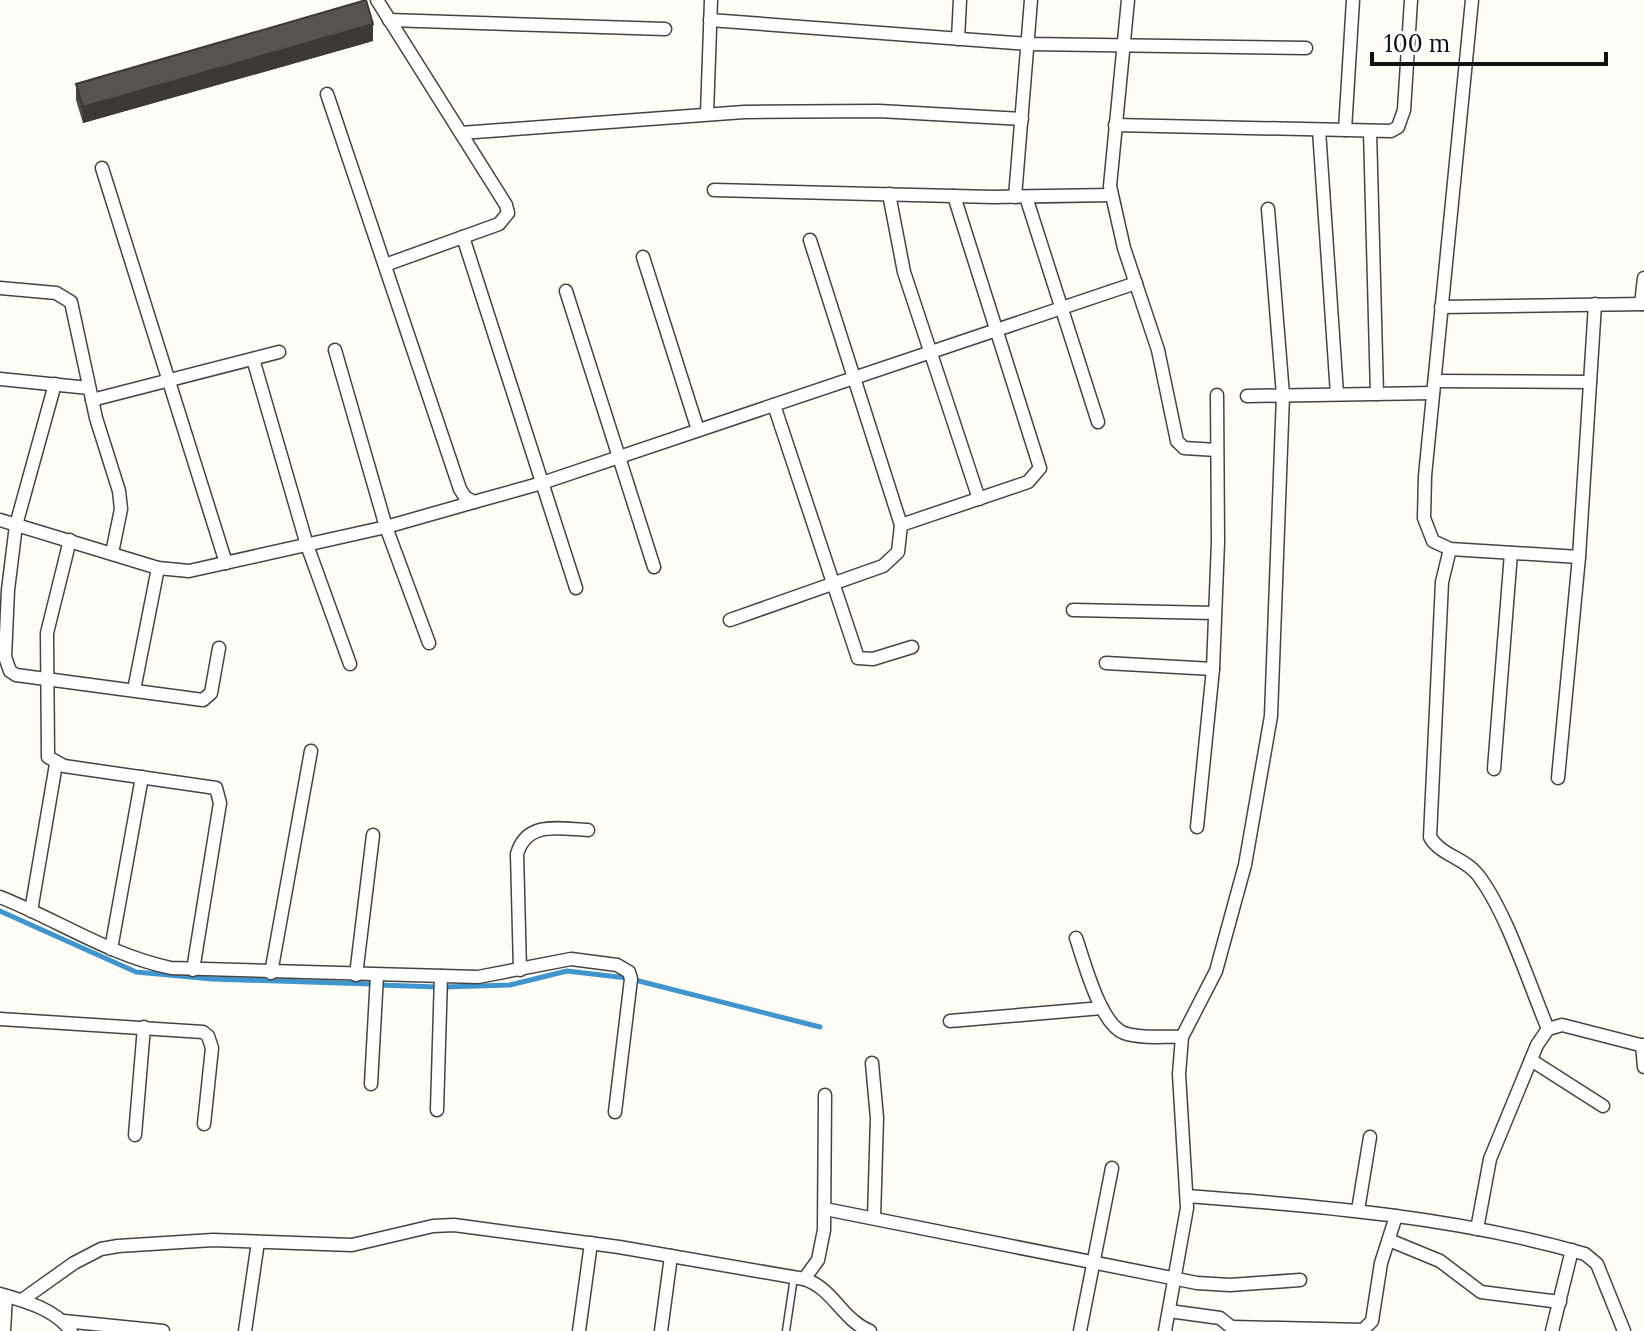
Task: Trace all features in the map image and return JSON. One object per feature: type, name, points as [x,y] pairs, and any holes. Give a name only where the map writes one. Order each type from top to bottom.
[{"type":"street","points":[[377,0],[508,213],[499,224],[385,265]]},
{"type":"street","points":[[707,114],[711,0]]},
{"type":"street","points":[[958,39],[960,0]]},
{"type":"street","points":[[1031,0],[1020,197],[1098,422]]},
{"type":"street","points":[[1128,0],[1111,195],[1158,350],[1177,441],[1184,448],[1217,450]]},
{"type":"street","points":[[1345,130],[1353,0]]},
{"type":"street","points":[[1115,125],[1391,131],[1402,120],[1411,0]]},
{"type":"street","points":[[1472,0],[1441,307],[1424,518],[1433,541],[1450,549],[1579,557]]},
{"type":"street","points":[[389,20],[665,29]]},
{"type":"street","points":[[710,20],[1029,44],[1306,48]]},
{"type":"street","points":[[327,94],[460,489],[474,502]]},
{"type":"street","points":[[461,133],[707,114],[879,111],[1022,119]]},
{"type":"street","points":[[1319,130],[1337,394]]},
{"type":"street","points":[[1370,131],[1377,394]]},
{"type":"street","points":[[102,168],[226,563]]},
{"type":"street","points":[[714,190],[1020,197],[1111,195]]},
{"type":"street","points":[[889,194],[904,272],[979,499]]},
{"type":"street","points":[[901,525],[1028,482],[1040,468],[954,196]]},
{"type":"street","points":[[1165,1331],[1187,1196],[1179,1074],[1182,1037],[1191,1014],[1212,984],[1245,865],[1271,716],[1283,395],[1268,209]]},
{"type":"street","points":[[463,237],[576,588]]},
{"type":"street","points":[[730,620],[833,585],[893,559],[898,552],[901,525],[810,240]]},
{"type":"street","points":[[643,257],[698,430]]},
{"type":"street","points":[[1441,307],[1642,304],[1644,278]]},
{"type":"street","points":[[0,520],[158,568],[189,571],[386,527],[542,483],[1136,283]]},
{"type":"street","points":[[0,288],[56,293],[71,302],[90,394],[119,491],[121,509],[112,553]]},
{"type":"street","points":[[566,291],[654,567]]},
{"type":"street","points":[[1558,778],[1579,557],[1595,304]]},
{"type":"street","points":[[335,350],[386,527],[429,643]]},
{"type":"street","points":[[0,379],[55,384],[90,394],[171,380],[279,352]]},
{"type":"street","points":[[253,359],[307,545],[350,664]]},
{"type":"street","points":[[1247,396],[1377,394],[1434,387],[1590,382]]},
{"type":"street","points":[[55,384],[16,525],[8,590],[7,665],[16,675],[203,700],[211,693],[219,648]]},
{"type":"street","points":[[1197,827],[1213,669],[1217,395]]},
{"type":"street","points":[[774,405],[858,658],[873,659],[912,647]]},
{"type":"street","points":[[70,540],[47,633],[48,757],[56,764],[211,785],[218,794],[193,970]]},
{"type":"street","points":[[1450,549],[1442,582],[1430,837],[1434,844],[1468,863],[1487,887],[1548,1029]]},
{"type":"street","points":[[1494,769],[1511,553]]},
{"type":"street","points":[[134,690],[158,568]]},
{"type":"street","points":[[1073,610],[1215,613]]},
{"type":"street","points":[[1106,663],[1213,669]]},
{"type":"street","points":[[271,973],[311,751]]},
{"type":"street","points":[[31,911],[56,764]]},
{"type":"street","points":[[111,949],[142,777]]},
{"type":"street","points":[[520,970],[517,854],[520,844],[533,830],[588,830]]},
{"type":"street","points":[[356,975],[373,835]]},
{"type":"street","points":[[0,897],[144,962],[193,970],[441,976],[495,975],[571,959],[617,965],[629,972],[615,1112]]},
{"type":"street","points":[[1076,938],[1102,1008],[1114,1026],[1124,1033],[1182,1037]]},
{"type":"street","points":[[371,1084],[377,975]]},
{"type":"street","points":[[437,1110],[441,976]]},
{"type":"street","points":[[950,1021],[1102,1008]]},
{"type":"street","points":[[0,1019],[198,1031],[208,1036],[212,1048],[204,1124]]},
{"type":"street","points":[[1477,1229],[1490,1159],[1531,1060],[1548,1029],[1573,1026],[1643,1046],[1644,1067]]},
{"type":"street","points":[[135,1135],[144,1027]]},
{"type":"street","points":[[1531,1060],[1603,1106]]},
{"type":"street","points":[[872,1063],[877,1118],[874,1218]]},
{"type":"street","points":[[799,1278],[821,1251],[825,1209],[825,1095]]},
{"type":"street","points":[[1358,1210],[1370,1137]]},
{"type":"street","points":[[1080,1331],[1112,1168]]},
{"type":"street","points":[[1187,1196],[1358,1210],[1477,1229],[1572,1250],[1591,1257],[1597,1264],[1624,1331]]},
{"type":"street","points":[[825,1209],[1175,1278],[1230,1285],[1300,1280]]},
{"type":"street","points":[[1169,1311],[1220,1318],[1234,1329],[1363,1330],[1372,1321],[1376,1284],[1396,1216]]},
{"type":"street","points":[[22,1300],[74,1263],[101,1249],[179,1241],[352,1245],[433,1226],[454,1225],[591,1243],[799,1278],[822,1287],[855,1324],[870,1331]]},
{"type":"street","points":[[1389,1240],[1440,1261],[1481,1292],[1560,1302]]},
{"type":"street","points":[[245,1331],[258,1242]]},
{"type":"street","points":[[579,1331],[591,1243]]},
{"type":"street","points":[[1552,1331],[1572,1250]]},
{"type":"street","points":[[661,1331],[671,1256]]},
{"type":"street","points":[[4,1331],[3,1295],[22,1300],[67,1326],[163,1331]]},
{"type":"lane","points":[[786,1331],[799,1278]]},
{"type":"building","points":[[366,0],[373,24],[83,107],[76,84]]},
{"type":"waterway","points":[[0,911],[136,972],[212,979],[372,984]]},
{"type":"waterway","points":[[445,987],[510,985],[567,971],[627,978]]},
{"type":"waterway","points":[[635,980],[820,1027]]},
{"type":"waterway","points":[[379,985],[437,987]]}]
